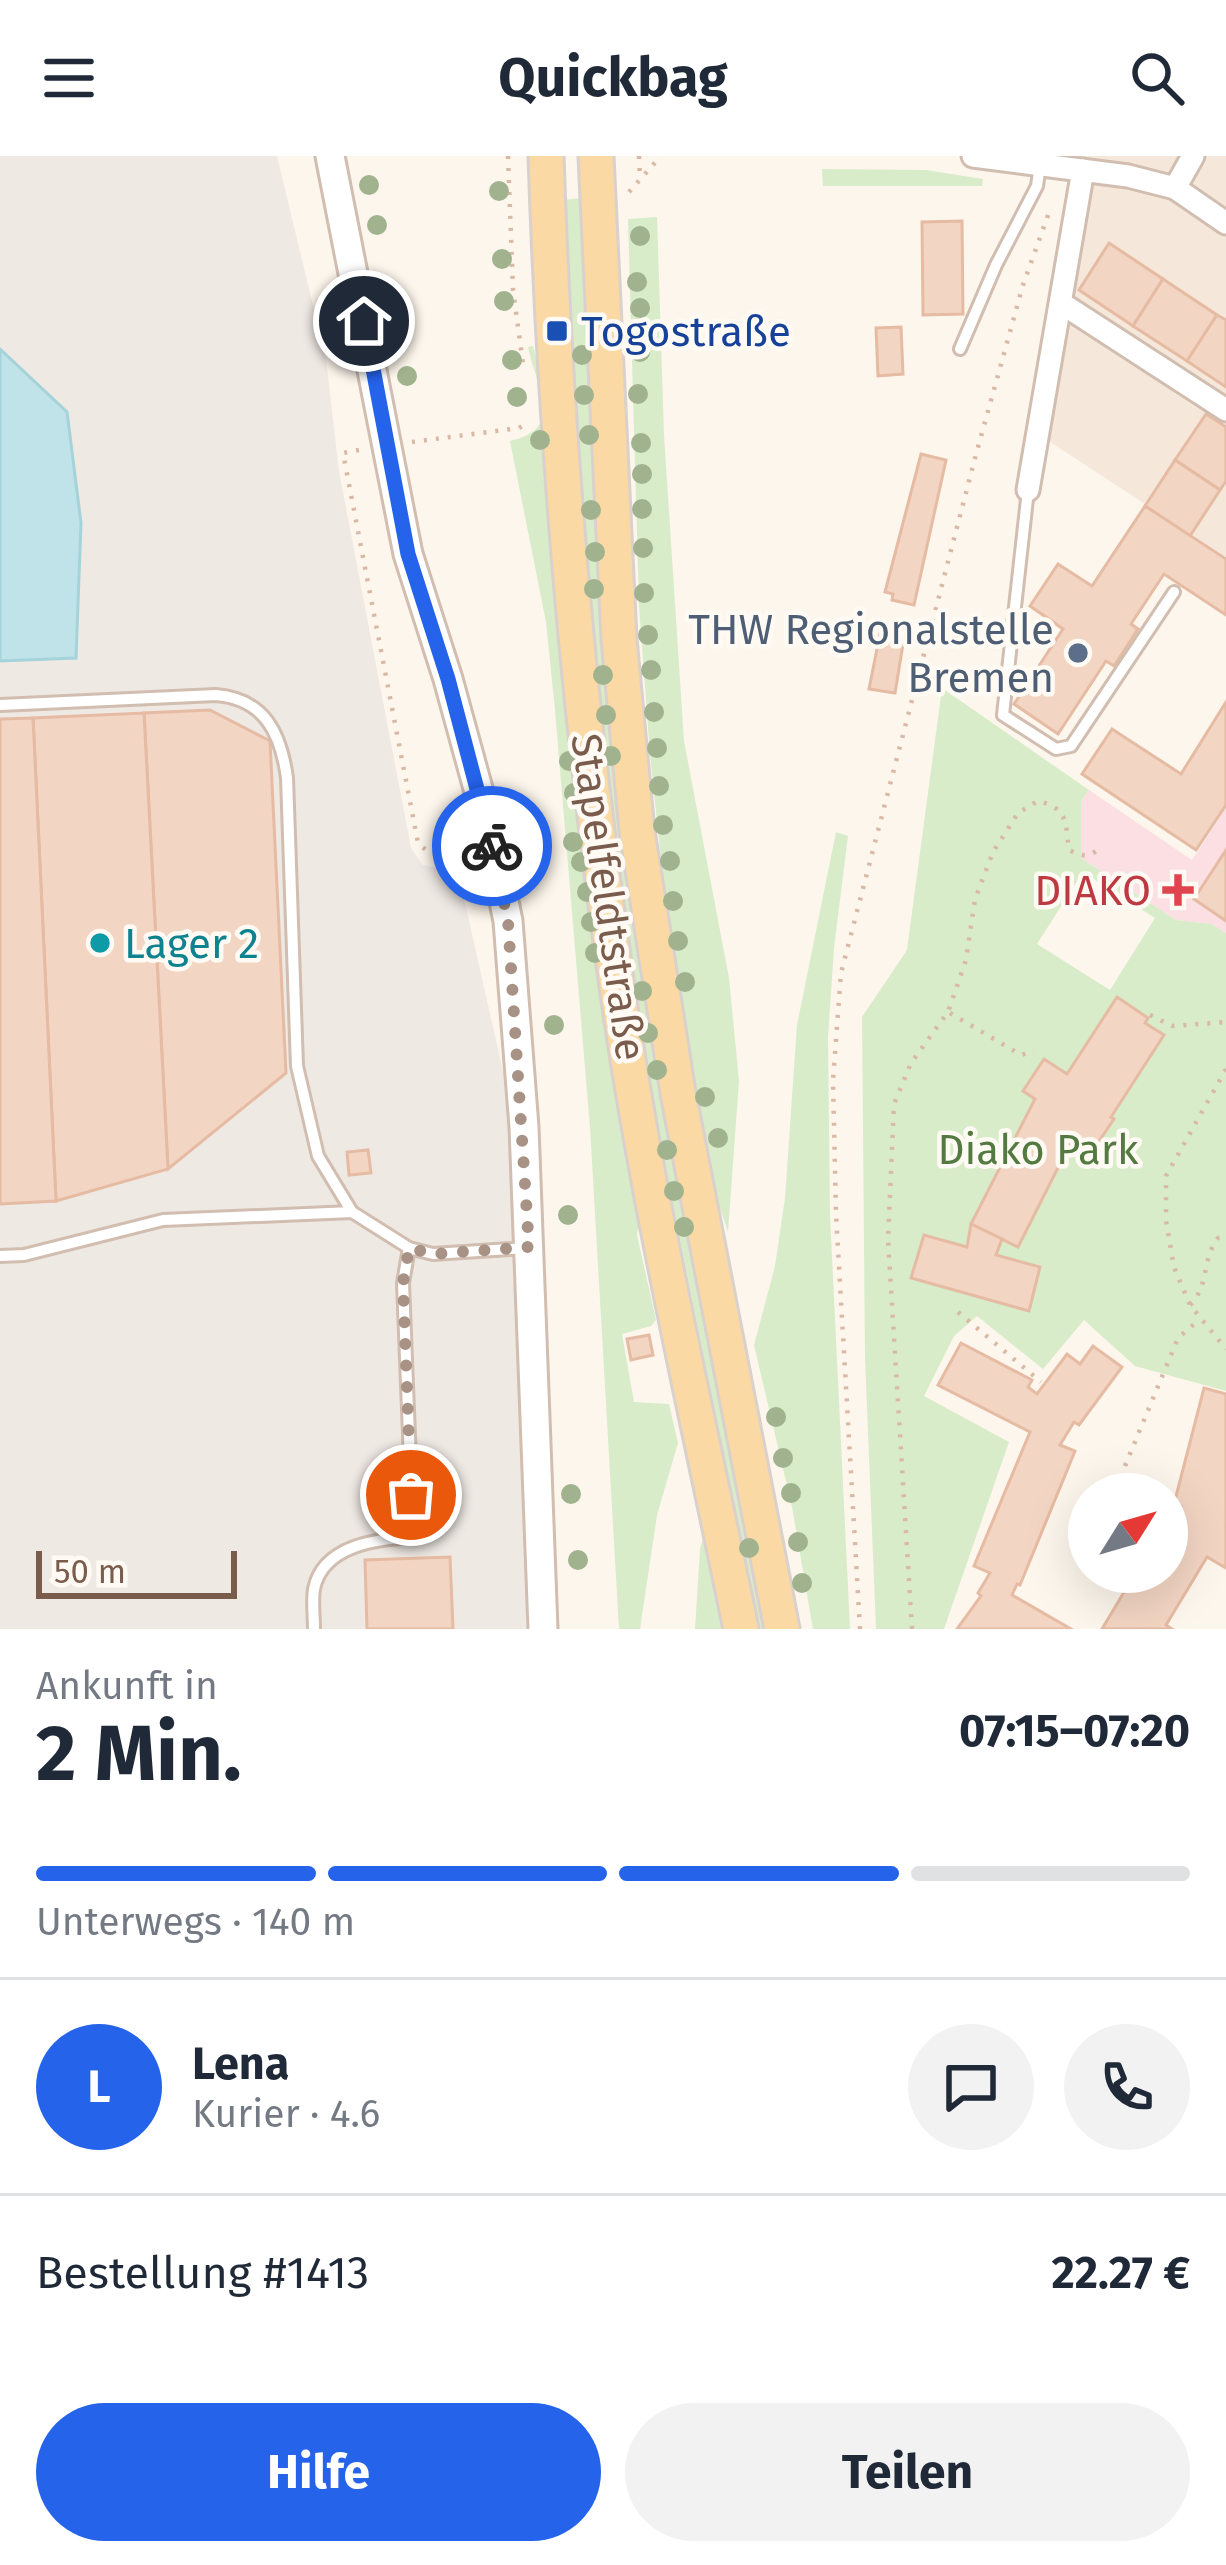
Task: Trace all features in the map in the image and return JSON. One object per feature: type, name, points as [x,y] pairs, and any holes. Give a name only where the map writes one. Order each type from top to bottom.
[{"type":"main road","name":"Stapelfeldtstraße","points":[[547,156],[584,720],[616,982],[741,1629]]},
{"type":"main road","name":"Stapelfeldtstraße","points":[[596,156],[619,639],[637,831],[678,1093],[782,1629]]},
{"type":"street","points":[[330,156],[408,554],[482,804],[508,921],[529,1247],[543,1629]]},
{"type":"street","points":[[973,156],[1175,188],[1226,224]]},
{"type":"street","points":[[1175,188],[1193,156]]},
{"type":"street","points":[[1028,490],[1061,303],[1061,167]]},
{"type":"street","points":[[1061,303],[1226,410]]},
{"type":"lane","points":[[960,349],[1037,185],[1061,167]]},
{"type":"lane","points":[[1028,490],[1003,715],[1056,748],[1071,746],[1174,592]]},
{"type":"lane","points":[[0,705],[216,695],[235,697],[255,707],[274,727],[283,747],[297,1066],[318,1156],[352,1212],[409,1248],[433,1254],[529,1247]]},
{"type":"lane","points":[[0,1256],[46,1250],[163,1220],[352,1212]]},
{"type":"lane","points":[[314,1629],[314,1586],[328,1565],[368,1540],[412,1538],[403,1283],[409,1248]]},
{"type":"path","points":[[508,156],[520,358],[528,386]]},
{"type":"path","points":[[639,156],[640,180]]},
{"type":"path","points":[[625,193],[661,156]]},
{"type":"path","points":[[860,1629],[836,1214],[833,1080],[841,973],[975,458],[1061,167]]},
{"type":"path","points":[[510,228],[518,246]]},
{"type":"path","points":[[508,921],[459,862],[418,844],[344,453],[519,428],[534,416]]},
{"type":"path","points":[[912,1629],[888,1240],[894,1104],[911,1063],[948,1012],[966,960],[975,899],[993,852],[1018,813],[1038,801],[1056,806],[1065,817],[1069,850],[1082,856],[1100,848]]},
{"type":"path","points":[[948,1012],[1021,1055],[1034,1051]]},
{"type":"path","points":[[1150,1015],[1172,1026],[1226,1022]]},
{"type":"path","points":[[1226,1069],[1166,1176],[1166,1221],[1174,1268],[1190,1304],[1226,1349]]},
{"type":"path","points":[[1190,1304],[1203,1288],[1206,1253],[1218,1238],[1226,1237]]},
{"type":"path","points":[[958,1312],[1041,1382]]},
{"type":"path","points":[[1125,1466],[1178,1338],[1200,1319]]},
{"type":"shaded area","points":[[0,156],[277,156],[326,359],[339,471],[411,848],[423,865],[458,872],[516,1129],[535,1629],[0,1629],[0,661],[76,657],[81,523],[67,412],[0,349]]},
{"type":"shaded area","points":[[1072,156],[1226,156],[1226,557],[1041,436],[1087,185]]},
{"type":"shaded area","name":"DIAKO","points":[[1089,790],[1192,860],[1226,808],[1226,933],[1211,924],[1176,920],[1081,858],[1081,801]]},
{"type":"green space","points":[[822,169],[926,170],[983,179],[982,186],[823,186]]},
{"type":"green space","points":[[582,198],[597,481],[772,1629],[755,1629],[652,1094],[611,826],[585,558],[563,200]]},
{"type":"green space","points":[[657,217],[664,435],[684,741],[729,978],[739,1081],[728,1232],[717,1198],[671,955],[639,606],[628,219]]},
{"type":"green space","points":[[533,346],[551,413],[643,1196],[637,1235],[656,1320],[651,1326],[622,1334],[634,1402],[669,1404],[678,1443],[657,1515],[640,1629],[619,1629],[590,1127],[555,710],[546,622],[510,441],[538,427],[543,416],[528,347]]},
{"type":"green space","name":"Diako Park","points":[[942,688],[1089,790],[1081,801],[1081,858],[1176,920],[1211,924],[1226,933],[1226,1391],[1135,1366],[1084,1320],[1043,1369],[977,1316],[954,1336],[924,1396],[1009,1442],[944,1629],[876,1629],[865,1358],[862,1017],[907,950]],"holes":[[[1083,872],[1155,918],[1110,990],[1037,944]]]},
{"type":"green space","points":[[836,832],[848,836],[828,1037],[830,1215],[850,1629],[813,1629],[792,1507],[754,1345],[775,1266],[785,1198],[797,1025]]},
{"type":"green space","points":[[707,1523],[728,1629],[695,1629],[700,1549]]},
{"type":"water","points":[[0,349],[67,412],[81,523],[76,658],[0,661]]},
{"type":"building","points":[[962,221],[963,314],[923,315],[922,222]]},
{"type":"building","points":[[1109,243],[1163,279],[1133,326],[1079,290]]},
{"type":"building","points":[[1163,279],[1217,315],[1187,361],[1133,326]]},
{"type":"building","points":[[1217,315],[1226,320],[1226,387],[1187,361]]},
{"type":"building","points":[[901,327],[903,374],[878,376],[876,328]]},
{"type":"building","points":[[1206,414],[1226,427],[1226,481],[1220,490],[1175,460]]},
{"type":"building","points":[[921,454],[946,460],[914,605],[892,600],[893,594],[885,592]]},
{"type":"building","points":[[1175,460],[1220,490],[1190,536],[1145,506]]},
{"type":"building","points":[[1145,506],[1226,559],[1226,615],[1164,574],[1131,624],[1138,629],[1114,666],[1106,661],[1058,734],[1014,704],[1063,629],[1030,606],[1058,564],[1092,586]]},
{"type":"building","points":[[880,634],[904,638],[895,693],[869,689]]},
{"type":"building","points":[[1226,702],[1226,805],[1196,850],[1082,774],[1112,729],[1181,774]]},
{"type":"building","points":[[210,710],[270,741],[286,1073],[168,1169],[144,713]]},
{"type":"building","name":"Lager 2","points":[[144,713],[168,1169],[56,1201],[33,718]]},
{"type":"building","points":[[33,718],[56,1201],[0,1204],[0,719]]},
{"type":"building","points":[[1226,850],[1226,921],[1194,899]]},
{"type":"building","points":[[1117,997],[1164,1035],[1111,1117],[1114,1119],[1093,1150],[1072,1140],[1018,1247],[971,1224],[1035,1099],[1023,1091],[1044,1059],[1067,1074]]},
{"type":"building","points":[[368,1150],[371,1173],[349,1175],[347,1152]]},
{"type":"building","points":[[971,1224],[1002,1239],[996,1255],[1040,1267],[1029,1311],[911,1278],[924,1235],[967,1247]]},
{"type":"building","points":[[649,1335],[653,1355],[631,1360],[627,1339]]},
{"type":"building","points":[[961,1343],[1032,1380],[1028,1387],[1037,1394],[1067,1354],[1080,1364],[1093,1346],[1122,1367],[1060,1445],[1075,1451],[1012,1595],[1071,1629],[957,1629],[981,1596],[978,1593],[990,1573],[974,1566],[1030,1432],[938,1385]]},
{"type":"building","points":[[1204,1388],[1226,1394],[1226,1568],[1207,1557],[1188,1589],[1188,1473],[1182,1473]]},
{"type":"building","points":[[450,1557],[453,1629],[367,1629],[365,1560]]},
{"type":"building","points":[[1123,1593],[1185,1593],[1166,1625],[1172,1629],[1102,1629]]},
{"type":"way so far","points":[[411,1495],[403,1283],[409,1248],[433,1254],[529,1247],[508,921],[492,846]]},
{"type":"place","name":"Togostraße","points":[[557,331]]},
{"type":"place","name":"THW Regionalstelle Bremen","points":[[1078,653]]},
{"type":"place","name":"DIAKO","points":[[1178,890]]},
{"type":"place","name":"Lager 2","points":[[100,943]]},
{"type":"route","points":[[364,321],[408,554],[448,679],[492,846]]}]
